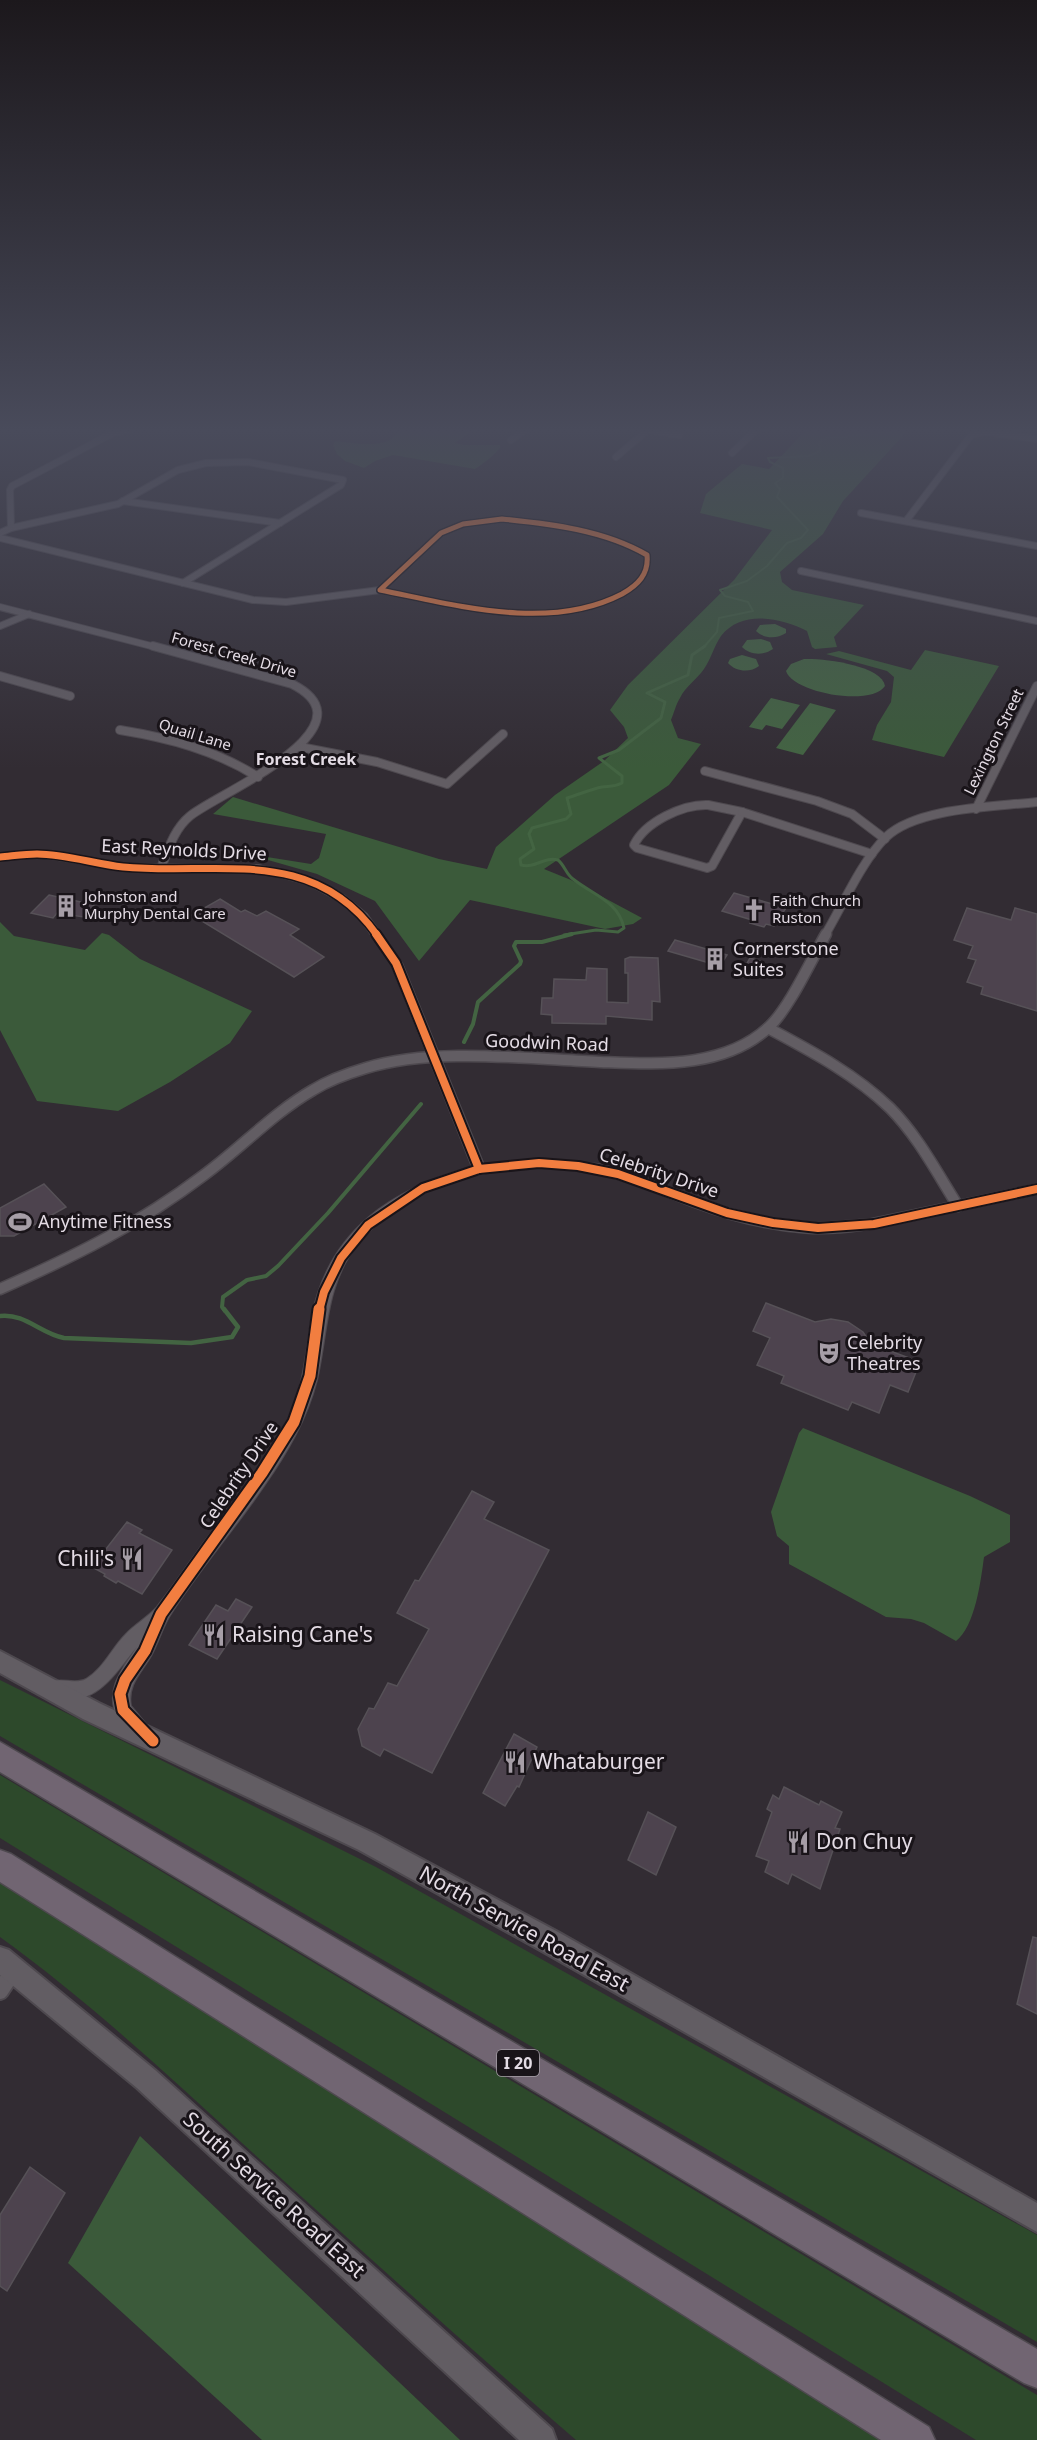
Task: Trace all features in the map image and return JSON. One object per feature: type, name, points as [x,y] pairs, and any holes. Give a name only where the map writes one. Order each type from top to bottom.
[{"type":"highway","name":"I 20","points":[[0,1756],[1037,2370]]},
{"type":"highway","points":[[0,1865],[916,2440]]},
{"type":"main road","name":"North Service Road East","points":[[0,1661],[153,1741],[367,1842],[549,1941],[1037,2218]]},
{"type":"main road","name":"South Service Road East","points":[[5,1973],[146,2079],[541,2440]]},
{"type":"street","points":[[11,541],[253,600],[286,602],[380,590],[512,610],[549,612],[575,610],[616,599],[645,575],[649,564],[647,555],[637,547],[615,541]]},
{"type":"street","points":[[183,584],[252,541]]},
{"type":"street","points":[[380,590],[433,541]]},
{"type":"street","points":[[1010,541],[1037,546]]},
{"type":"street","points":[[801,571],[1037,621]]},
{"type":"street","points":[[0,607],[29,614]]},
{"type":"street","points":[[0,626],[29,614]]},
{"type":"street","name":"Forest Creek Drive","points":[[29,614],[284,681],[307,693],[318,708],[308,735],[300,747],[283,763],[216,798],[188,817],[177,830],[161,868]]},
{"type":"street","points":[[0,676],[70,696]]},
{"type":"street","name":"Lexington Street","points":[[976,810],[1037,687]]},
{"type":"street","name":"Quail Lane","points":[[120,730],[208,751],[234,761],[258,777]]},
{"type":"street","points":[[300,747],[377,762],[447,784],[503,734]]},
{"type":"street","points":[[705,771],[826,804],[852,814],[885,839]]},
{"type":"street","name":"Goodwin Road","points":[[0,1289],[105,1242],[206,1175],[285,1109],[314,1089],[369,1067],[434,1056],[668,1062],[720,1055],[743,1046],[768,1028],[788,1003],[872,854],[885,839],[898,829],[915,822],[976,810],[1037,802]]},
{"type":"street","points":[[742,812],[712,866],[707,868],[637,848],[634,845],[641,835],[680,807],[703,805],[742,812],[872,854]]},
{"type":"street","name":"East Reynolds Drive","points":[[0,857],[38,854],[124,867],[259,868],[286,873],[313,883],[341,898],[363,916],[396,963],[479,1169]]},
{"type":"street","points":[[768,1028],[857,1080],[884,1102],[906,1126],[958,1206]]},
{"type":"street","name":"Celebrity Drive","points":[[161,1614],[262,1473],[294,1422],[310,1376],[324,1292],[341,1258],[368,1226],[402,1201],[439,1182],[479,1169],[539,1163],[578,1166],[618,1174],[727,1213],[773,1223],[818,1228],[874,1224],[1037,1189]]},
{"type":"street","points":[[39,1683],[75,1690],[91,1685],[106,1673],[129,1643],[161,1614]]},
{"type":"street","points":[[153,1741],[123,1710],[120,1694],[129,1674],[145,1651],[161,1614]]},
{"type":"shaded area","points":[[764,541],[815,541],[780,572],[782,582],[792,590],[864,605],[834,637],[837,647],[815,649],[812,647],[807,631],[786,622],[762,618],[751,619],[730,628],[721,636],[704,669],[682,694],[671,720],[678,738],[701,744],[669,785],[544,869],[571,880],[642,918],[633,924],[605,929],[470,900],[419,961],[375,901],[317,874],[268,860],[267,857],[311,864],[319,858],[326,834],[213,814],[233,797],[439,859],[487,869],[496,847],[555,795],[604,761],[628,738],[624,727],[610,710],[628,685],[734,580]]},
{"type":"shaded area","points":[[775,624],[786,629],[786,633],[771,637],[763,636],[756,631],[760,625]]},
{"type":"shaded area","points":[[761,639],[770,642],[773,649],[757,654],[742,647],[747,640]]},
{"type":"shaded area","points":[[925,650],[999,666],[944,757],[872,740],[877,725],[891,702],[894,677],[887,671],[826,654],[839,651],[911,670]]},
{"type":"shaded area","points":[[742,655],[756,659],[759,666],[751,670],[743,670],[728,663],[730,659]]},
{"type":"shaded area","points":[[804,659],[824,660],[863,668],[874,673],[885,686],[865,696],[849,696],[833,695],[802,686],[786,671],[791,664]]},
{"type":"shaded area","points":[[771,698],[800,705],[782,729],[766,725],[762,730],[749,727]]},
{"type":"shaded area","points":[[810,703],[836,710],[803,755],[776,748]]},
{"type":"shaded area","points":[[0,922],[14,936],[85,950],[102,933],[109,935],[140,959],[252,1011],[230,1043],[170,1082],[118,1111],[37,1101],[0,1030]]},
{"type":"shaded area","points":[[803,1428],[970,1496],[1010,1515],[1010,1542],[984,1557],[979,1590],[972,1614],[963,1634],[956,1641],[924,1623],[911,1619],[886,1617],[789,1564],[789,1546],[777,1536],[771,1512],[799,1433]]},
{"type":"shaded area","points":[[0,1680],[376,1867],[1037,2235],[1037,2342],[0,1736]]},
{"type":"shaded area","points":[[0,1775],[1037,2395],[1037,2440],[976,2440],[0,1838]]},
{"type":"shaded area","points":[[0,1883],[884,2440],[576,2440],[130,2041],[0,1937]]},
{"type":"shaded area","points":[[140,2136],[460,2440],[262,2440],[68,2263]]},
{"type":"building","name":"Faith Church Ruston","points":[[734,893],[786,908],[774,926],[766,924],[764,927],[750,923],[752,920],[722,911]]},
{"type":"building","name":"Johnston and Murphy Dental Care","points":[[49,895],[94,905],[84,917],[57,913],[53,918],[31,913]]},
{"type":"building","points":[[220,899],[241,912],[245,910],[257,916],[266,911],[299,929],[290,935],[324,957],[294,977],[192,915]]},
{"type":"building","points":[[967,908],[1011,920],[1015,908],[1037,914],[1037,1011],[981,994],[983,987],[967,982],[976,960],[968,958],[973,946],[954,940]]},
{"type":"building","points":[[675,940],[727,955],[720,966],[668,951]]},
{"type":"building","points":[[630,957],[658,958],[660,1002],[652,1001],[652,1020],[606,1016],[606,1024],[552,1023],[552,1015],[541,1014],[542,998],[553,998],[554,979],[586,980],[587,968],[607,969],[607,1002],[628,1003],[628,973],[625,973],[625,959]]},
{"type":"building","points":[[750,958],[760,961],[750,978],[740,976]]},
{"type":"building","name":"Anytime Fitness","points":[[44,1184],[66,1207],[14,1236],[0,1236],[0,1208]]},
{"type":"building","name":"Celebrity Theatres","points":[[766,1303],[815,1322],[831,1319],[848,1322],[863,1332],[871,1344],[920,1362],[908,1392],[890,1385],[879,1413],[852,1402],[848,1410],[781,1383],[784,1376],[757,1365],[770,1338],[753,1331]]},
{"type":"building","points":[[472,1491],[494,1502],[484,1519],[549,1550],[432,1773],[384,1749],[380,1756],[362,1746],[358,1729],[369,1708],[374,1709],[388,1683],[397,1686],[429,1629],[397,1613],[415,1580],[419,1581]]},
{"type":"building","name":"Chili's","points":[[127,1522],[142,1530],[139,1533],[172,1550],[142,1594],[118,1581],[116,1583],[92,1567]]},
{"type":"building","name":"Raising Cane's","points":[[236,1599],[252,1607],[217,1659],[189,1645],[216,1605],[228,1611]]},
{"type":"building","name":"Whataburger","points":[[514,1734],[537,1747],[519,1787],[517,1786],[505,1806],[483,1793]]},
{"type":"building","name":"Don Chuy","points":[[784,1787],[819,1805],[821,1801],[842,1812],[835,1828],[840,1829],[820,1889],[792,1874],[788,1884],[765,1872],[769,1861],[756,1856],[772,1812],[767,1809],[773,1795],[779,1799]]},
{"type":"building","points":[[648,1812],[676,1827],[656,1875],[628,1860]]},
{"type":"building","points":[[1033,1937],[1037,1938],[1037,2014],[1017,2004]]},
{"type":"building","points":[[30,2167],[65,2193],[7,2291],[0,2286],[0,2215]]},
{"type":"waterway","points":[[704,646],[717,632],[719,618],[753,611],[748,602],[725,596],[720,590],[747,581],[767,566],[787,543],[793,541]]},
{"type":"waterway","points":[[564,935],[596,930],[618,932],[624,928],[616,911],[604,899],[571,877],[558,860],[521,865],[520,859],[534,849],[529,834],[532,828],[566,819],[571,814],[567,798],[622,783],[622,776],[599,758],[619,750],[661,718],[665,702],[647,693],[688,675],[692,655],[704,646]]},
{"type":"waterway","points":[[464,1042],[473,1024],[478,1002],[520,964],[521,961],[514,946],[516,942],[542,942],[572,934]]},
{"type":"waterway","points":[[225,1311],[222,1307],[223,1297],[247,1280],[266,1276],[278,1266],[328,1213],[421,1104]]},
{"type":"waterway","points":[[0,1316],[17,1318],[64,1338],[191,1343],[232,1337],[238,1327],[224,1309]]},
{"type":"cycle path","points":[[433,541],[380,590],[474,607],[543,613],[575,610],[605,602],[631,589],[639,582],[646,570],[647,555],[617,541]]},
{"type":"cycle path","points":[[0,857],[38,854],[124,867],[259,868],[313,883],[341,898],[363,916],[396,963],[479,1169]]},
{"type":"cycle path","points":[[153,1741],[123,1710],[120,1694],[125,1680],[145,1651],[161,1614],[262,1473],[294,1422],[310,1376],[319,1309],[324,1292],[341,1258],[368,1225],[402,1201],[423,1188],[479,1169],[539,1163],[578,1166],[618,1174],[727,1213],[773,1223],[818,1228],[874,1224],[1037,1189]]},
{"type":"place","name":"Johnston and Murphy Dental Care","points":[[66,906]]},
{"type":"place","name":"Faith Church Ruston","points":[[754,910]]},
{"type":"place","name":"Cornerstone Suites","points":[[715,959]]},
{"type":"place","name":"Anytime Fitness","points":[[20,1222]]},
{"type":"place","name":"Celebrity Theatres","points":[[829,1353]]},
{"type":"place","name":"Chili's","points":[[132,1559]]},
{"type":"place","name":"Raising Cane's","points":[[214,1635]]},
{"type":"place","name":"Whataburger","points":[[515,1762]]},
{"type":"place","name":"Don Chuy","points":[[798,1842]]},
{"type":"district","name":"Forest Creek","points":[[306,759]]}]
